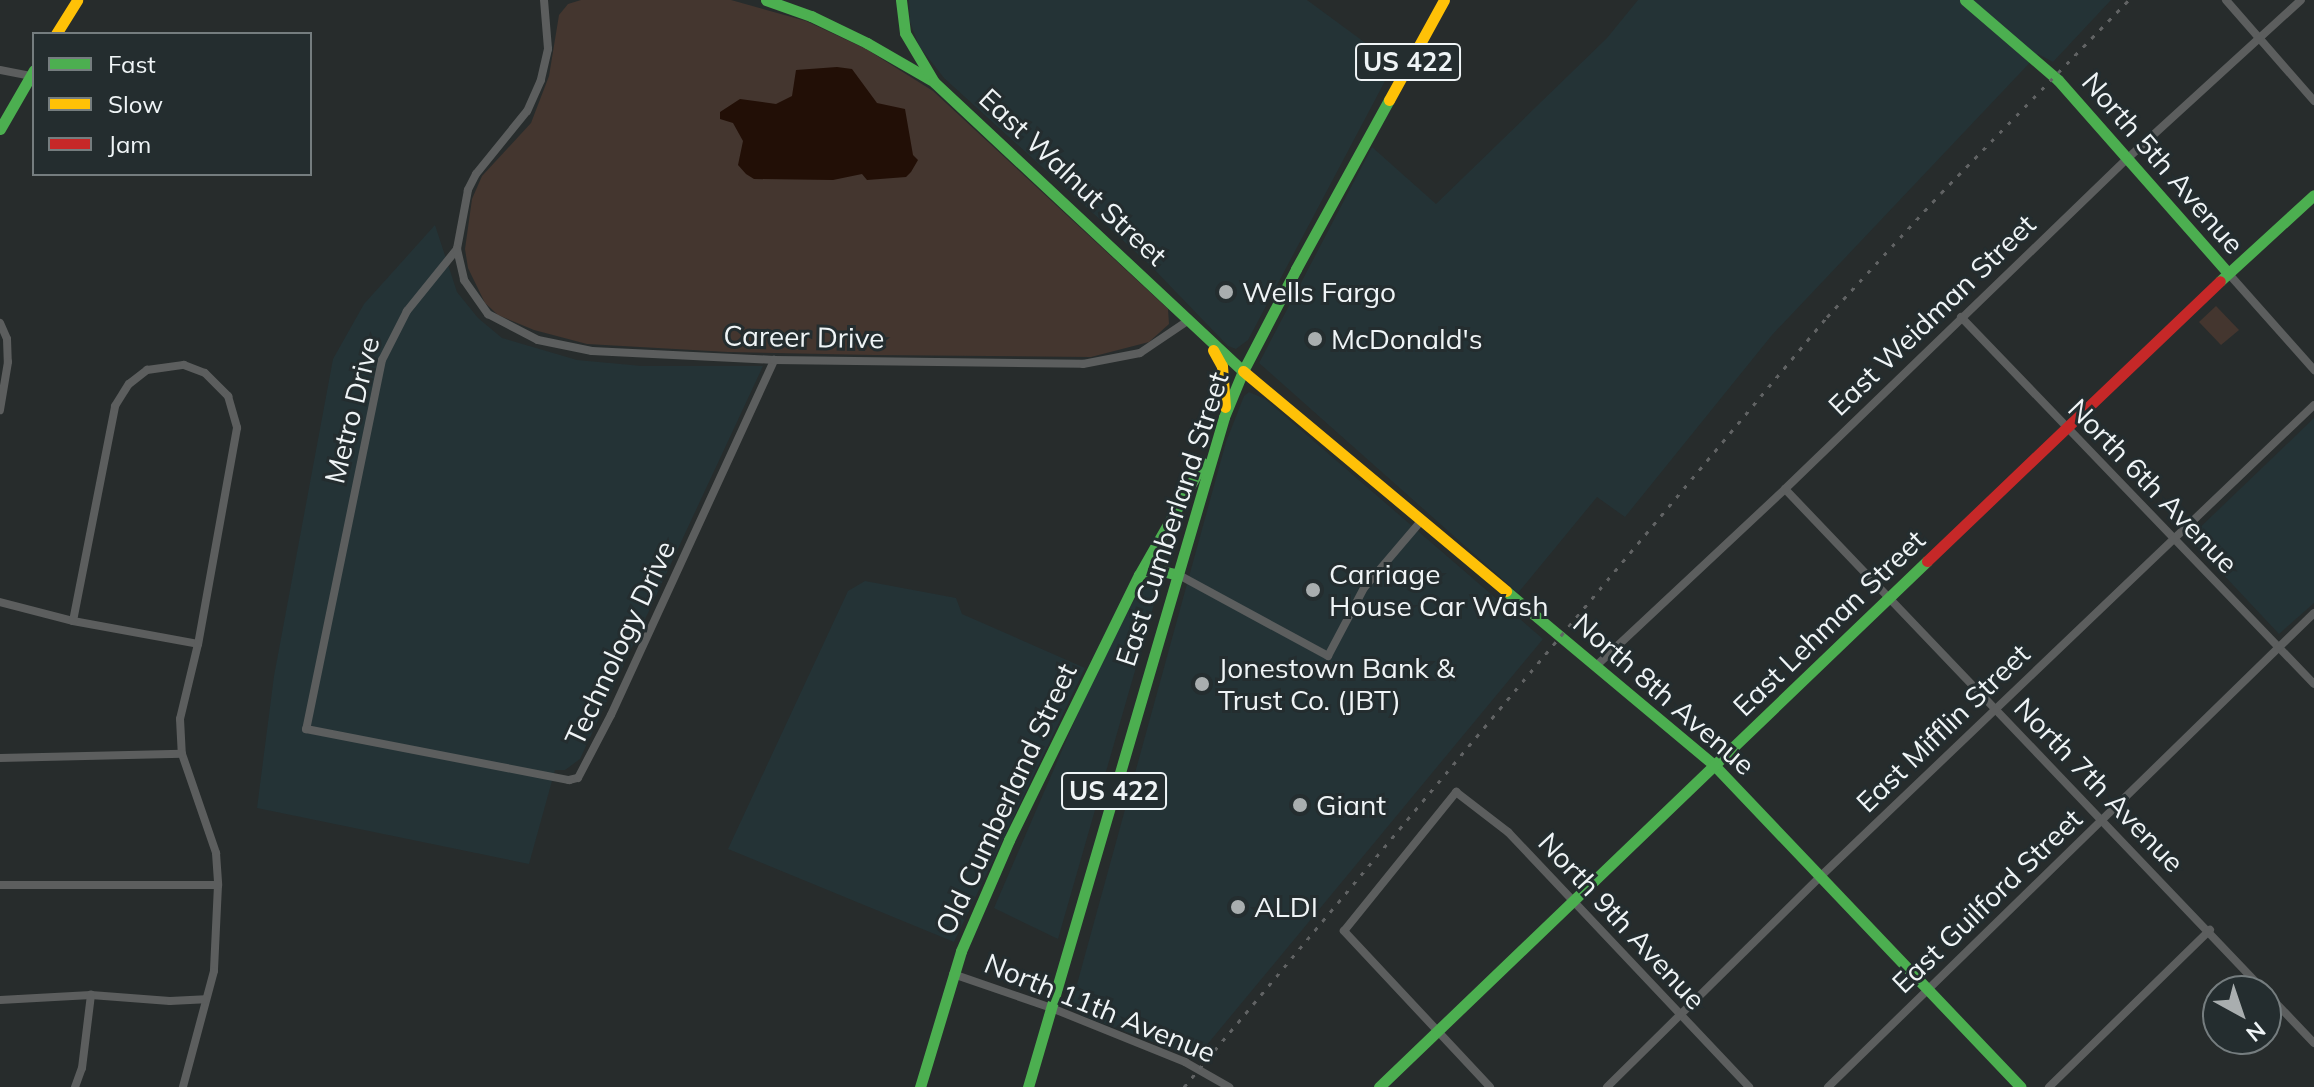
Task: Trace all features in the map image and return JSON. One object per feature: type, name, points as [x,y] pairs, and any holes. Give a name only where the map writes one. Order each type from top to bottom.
[{"type":"main road","points":[[57,32],[77,0]]},
{"type":"main road","points":[[766,0],[811,16],[867,43],[934,82]]},
{"type":"main road","name":"East Walnut Street","points":[[901,0],[905,33],[934,82],[1243,371]]},
{"type":"main road","name":"East Cumberland Street","points":[[1028,1087],[1224,417],[1243,371],[1444,0]]},
{"type":"main road","name":"North 5th Avenue","points":[[1965,0],[2058,80],[2228,273]]},
{"type":"main road","points":[[0,129],[32,73]]},
{"type":"main road","name":"East Lehman Street","points":[[1379,1087],[2228,273],[2314,195]]},
{"type":"main road","name":"US 422","points":[[1204,336],[1222,366],[1224,417]]},
{"type":"main road","name":"North 8th Avenue","points":[[1243,371],[1715,766],[2021,1087]]},
{"type":"main road","name":"Old Cumberland Street","points":[[920,1087],[953,974],[1009,840],[1139,575],[1218,438]]},
{"type":"main road","points":[[1139,575],[1149,568],[1176,574]]},
{"type":"street","name":"Metro Drive","points":[[306,729],[382,360],[407,311],[457,249],[468,190],[476,174],[527,111],[541,80],[549,31],[544,0]]},
{"type":"street","points":[[2226,0],[2314,101]]},
{"type":"street","name":"East Weidman Street","points":[[1597,665],[1785,489],[2128,158],[2301,0]]},
{"type":"street","points":[[0,70],[32,73]]},
{"type":"street","name":"Career Drive","points":[[457,249],[461,270],[479,304],[505,325],[538,340],[592,351],[774,360],[1083,364],[1140,353],[1189,320]]},
{"type":"street","name":"North 5th Avenue","points":[[2228,273],[2314,370]]},
{"type":"street","name":"North 6th Avenue","points":[[1961,317],[2314,684]]},
{"type":"street","points":[[0,323],[7,339],[8,362],[0,410]]},
{"type":"street","name":"Technology Drive","points":[[306,729],[569,780],[578,778],[599,741],[774,360]]},
{"type":"street","points":[[73,621],[115,406],[129,384],[147,370],[184,365],[217,383],[228,396],[237,428],[198,644],[180,719],[182,754],[216,853],[218,885],[214,971],[183,1087]]},
{"type":"street","name":"East Mifflin Street","points":[[1607,1087],[1822,875],[2314,405]]},
{"type":"street","name":"North 7th Avenue","points":[[1785,489],[2210,930],[2314,1043]]},
{"type":"street","points":[[1176,574],[1328,656],[1364,588],[1421,521]]},
{"type":"street","points":[[0,602],[73,621],[198,644]]},
{"type":"street","name":"East Guilford Street","points":[[1828,1087],[2314,613]]},
{"type":"street","points":[[0,758],[182,754]]},
{"type":"street","name":"North 9th Avenue","points":[[1438,1031],[1344,931],[1456,792],[1508,832],[1749,1087]]},
{"type":"street","points":[[0,885],[218,885]]},
{"type":"street","points":[[2049,1087],[2210,930]]},
{"type":"street","name":"North 11th Avenue","points":[[953,974],[1049,1007],[1185,1062],[1229,1087]]},
{"type":"street","points":[[0,1000],[91,995],[170,1001],[205,999]]},
{"type":"street","points":[[75,1087],[82,1068],[91,995]]},
{"type":"street","points":[[1438,1031],[1490,1087]]},
{"type":"shaded area","points":[[581,0],[731,0],[806,21],[866,49],[933,91],[1168,309],[1169,324],[1149,342],[1091,357],[874,355],[728,352],[587,344],[534,330],[498,315],[485,303],[468,268],[465,249],[472,199],[482,176],[531,123],[549,76],[559,15],[568,4]]},
{"type":"shaded area","points":[[909,0],[1307,0],[1394,64],[1248,340],[1236,349],[1228,346],[1149,264],[944,78],[919,46],[910,22]]},
{"type":"shaded area","points":[[1638,0],[2111,0],[2053,62],[2038,54],[1772,335],[1625,517],[1597,497],[1518,593],[1259,363],[1372,147],[1436,204],[1607,38]]},
{"type":"shaded area","points":[[852,69],[877,103],[905,109],[913,155],[918,160],[911,172],[906,177],[867,180],[862,174],[833,180],[754,179],[746,174],[738,165],[743,141],[733,123],[720,119],[720,112],[740,99],[776,104],[792,96],[796,70]]},
{"type":"shaded area","points":[[435,225],[457,292],[478,318],[502,338],[577,360],[642,366],[763,366],[580,759],[565,770],[555,770],[529,864],[257,808],[274,676],[333,359],[364,304]]},
{"type":"shaded area","points":[[2216,306],[2239,330],[2221,345],[2199,322]]},
{"type":"shaded area","points":[[1249,392],[1265,399],[1543,639],[1196,1058],[1083,1016],[1071,1006],[1226,442],[1244,396]]},
{"type":"shaded area","points":[[2314,418],[2314,603],[2279,634],[2189,538]]},
{"type":"shaded area","points":[[865,581],[956,598],[962,614],[1085,668],[954,942],[728,849],[848,591]]},
{"type":"shaded area","points":[[1147,583],[1159,587],[1058,939],[994,908],[1094,676],[1141,587]]},
{"type":"railway","points":[[1184,1087],[1827,317],[1941,193],[2129,0]]},
{"type":"traffic: fast","points":[[766,0],[811,16],[867,43],[931,80]]},
{"type":"traffic: fast","points":[[901,0],[905,33],[934,82],[1243,371]]},
{"type":"traffic: fast","points":[[1965,0],[2058,80],[2228,273]]},
{"type":"traffic: fast","points":[[0,129],[32,73]]},
{"type":"traffic: fast","points":[[1028,1087],[1224,417],[1243,371],[1296,269],[1389,100]]},
{"type":"traffic: fast","points":[[2220,281],[2314,195]]},
{"type":"traffic: fast","points":[[1139,575],[1203,463]]},
{"type":"traffic: fast","points":[[1379,1087],[1927,561]]},
{"type":"traffic: fast","points":[[920,1087],[961,951],[1009,840],[1139,575],[1149,568],[1176,574]]},
{"type":"traffic: fast","points":[[1506,591],[1715,766],[2021,1087]]},
{"type":"traffic: slow","points":[[57,32],[77,0]]},
{"type":"traffic: slow","points":[[1389,100],[1444,0]]},
{"type":"traffic: slow","points":[[1213,350],[1222,366],[1225,407]]},
{"type":"traffic: slow","points":[[1243,371],[1506,591]]},
{"type":"traffic: jam","points":[[1927,561],[2220,281]]},
{"type":"place","name":"Wells Fargo","points":[[1226,292]]},
{"type":"place","name":"McDonald's","points":[[1315,339]]},
{"type":"place","name":"Carriage House Car Wash","points":[[1313,590]]},
{"type":"place","name":"Jonestown Bank & Trust Co. (JBT)","points":[[1202,684]]},
{"type":"place","name":"Giant","points":[[1300,805]]},
{"type":"place","name":"ALDI","points":[[1238,907]]}]
